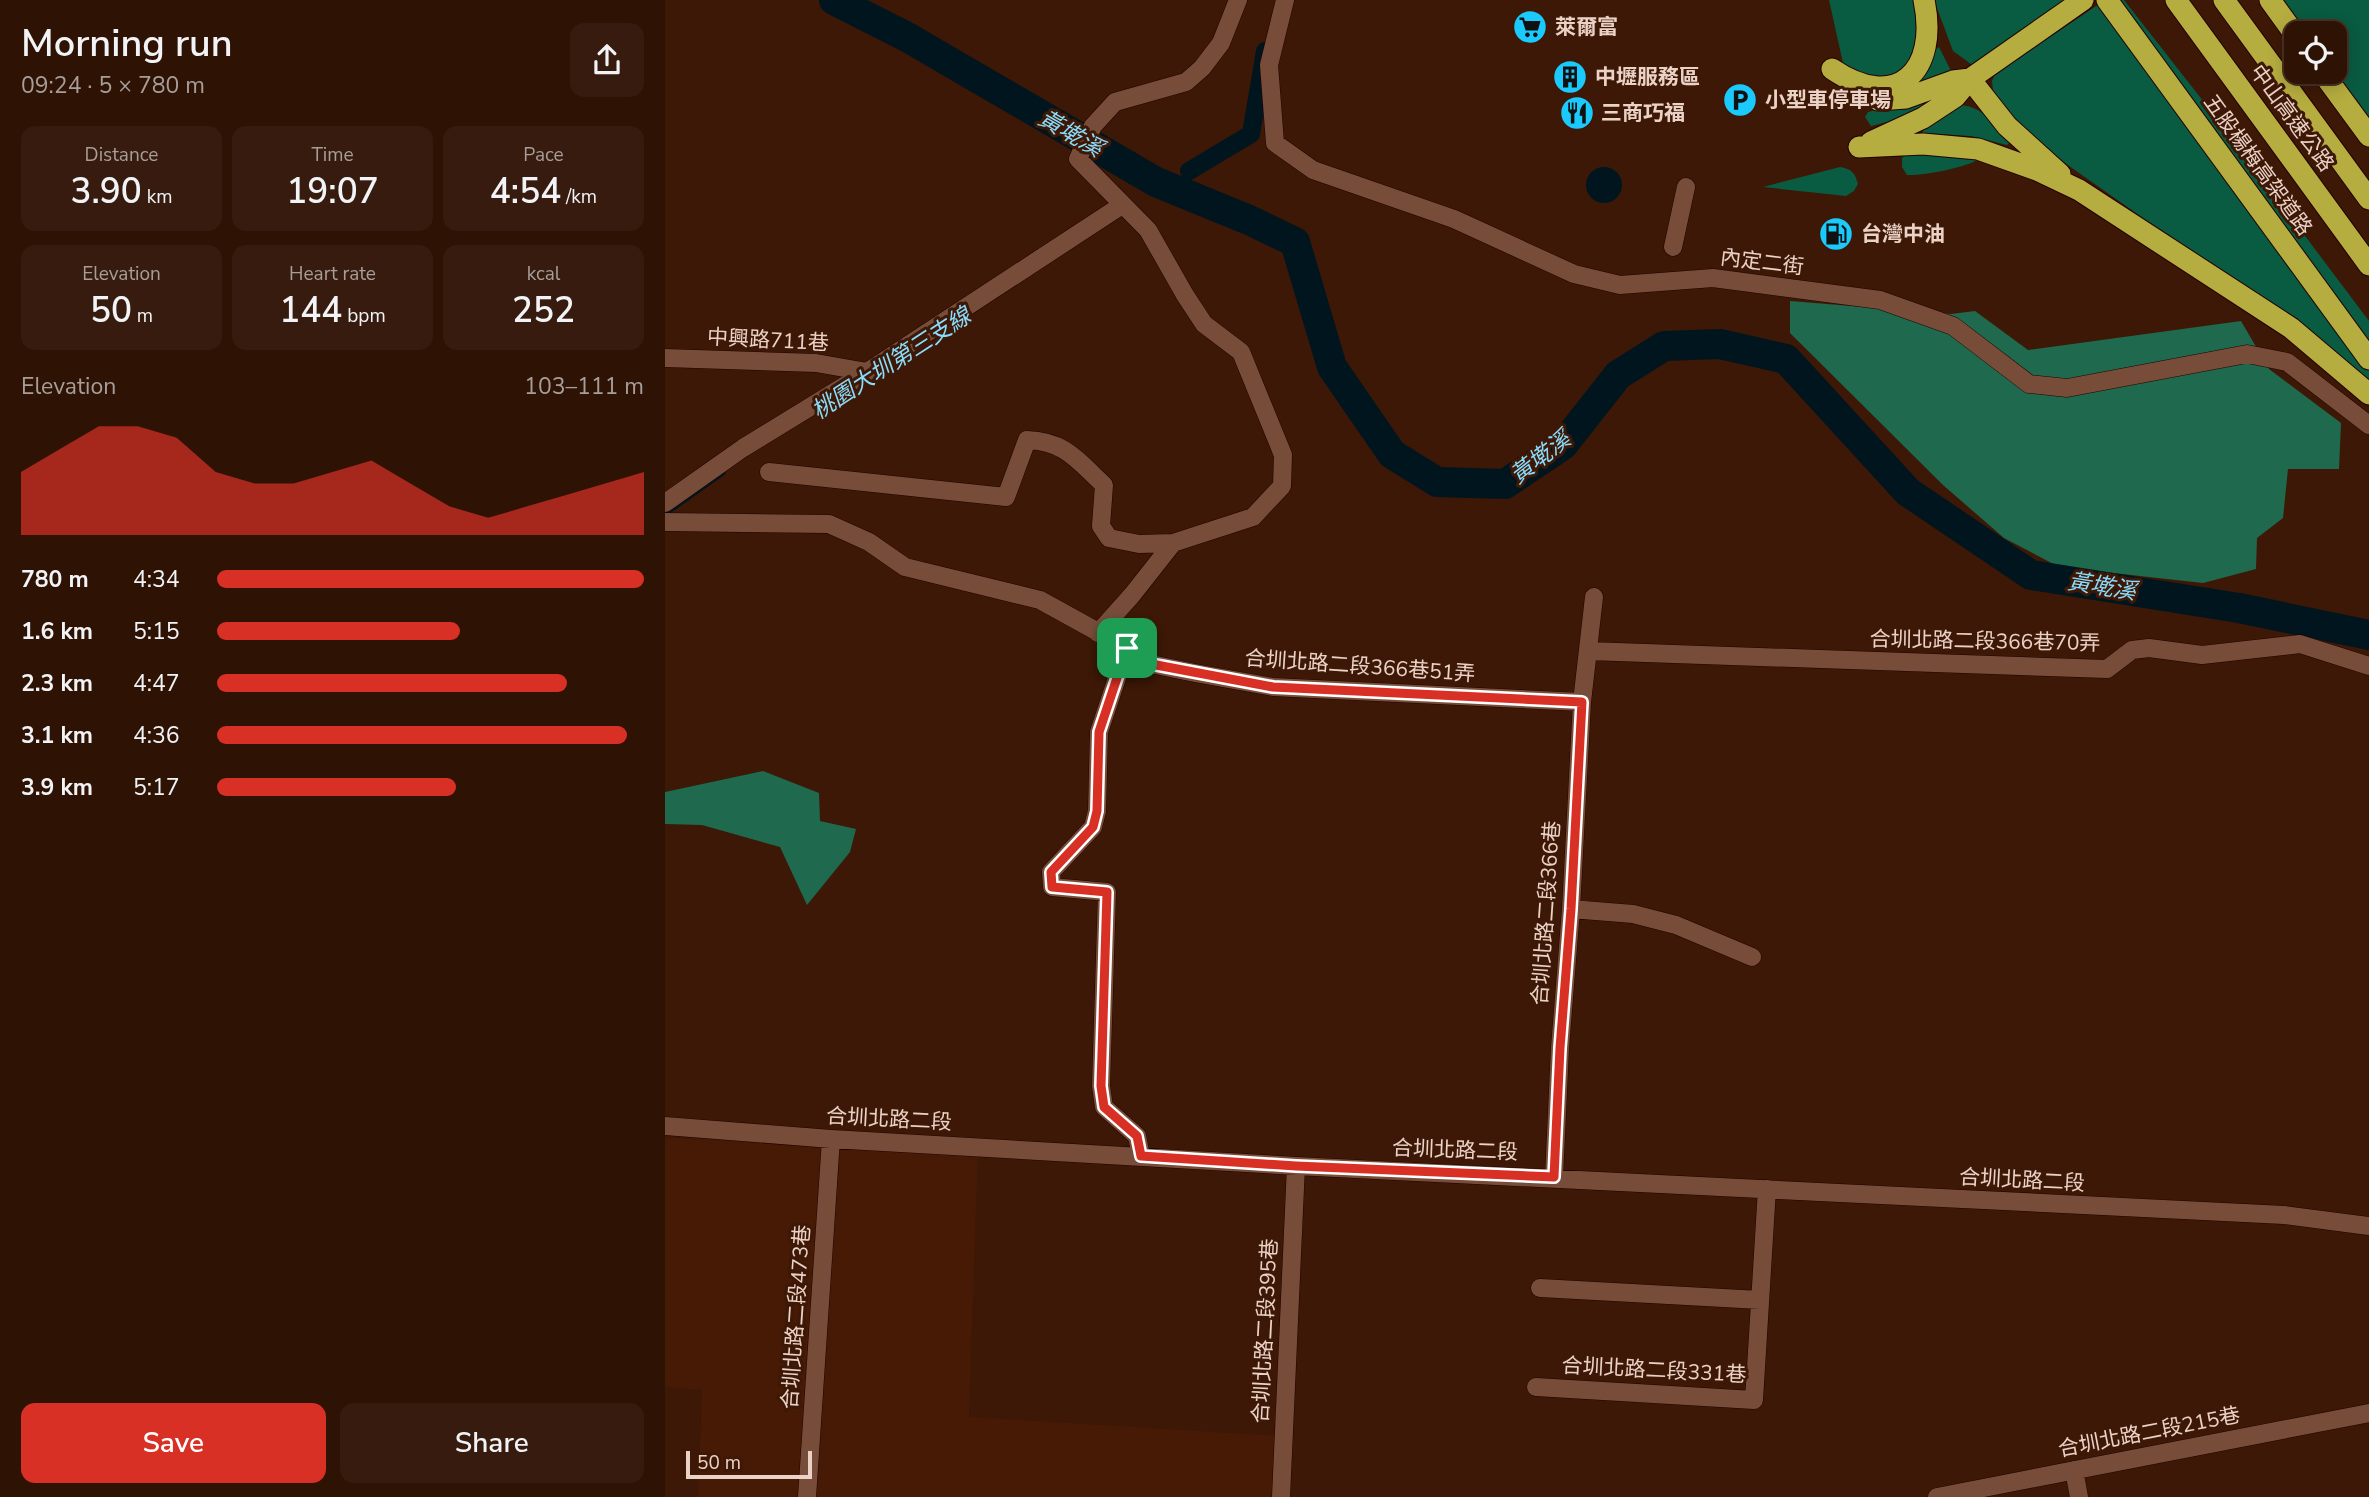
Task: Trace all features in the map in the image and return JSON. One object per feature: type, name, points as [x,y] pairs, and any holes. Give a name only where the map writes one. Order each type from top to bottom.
[{"type":"highway","points":[[1924,0],[1928,38],[1923,59],[1904,82],[1893,87],[1870,87],[1850,81],[1832,69],[1852,91],[1872,101],[1906,98],[1953,81],[1970,79]]},
{"type":"highway","points":[[2083,0],[1970,79],[1955,97],[1923,118],[1859,147],[1923,144],[1978,149],[2037,170],[2078,190],[2291,328],[2369,394]]},
{"type":"highway","name":"五股楊梅高架道路","points":[[2107,0],[2369,359]]},
{"type":"highway","name":"中山高速公路","points":[[2176,0],[2369,265]]},
{"type":"highway","name":"中山高速公路","points":[[2224,0],[2369,199]]},
{"type":"highway","points":[[2270,0],[2285,21]]},
{"type":"highway","points":[[1970,79],[2007,126],[2078,190]]},
{"type":"highway","points":[[2331,84],[2369,136]]},
{"type":"street","points":[[769,472],[1006,497],[1027,440],[1045,440],[1062,447],[1104,485],[1101,526],[1109,538],[1139,544],[1173,543],[1253,517],[1283,486],[1283,455],[1241,352],[1204,324],[1148,230],[1077,159],[1093,126],[1115,102],[1186,82],[1202,68],[1220,43],[1238,0]]},
{"type":"street","name":"內定二街","points":[[1285,0],[1269,65],[1275,143],[1313,170],[1454,219],[1574,274],[1620,285],[1713,278],[1879,300],[1953,326],[2029,384],[2067,388],[2247,354],[2287,362],[2369,425]]},
{"type":"street","points":[[1673,247],[1686,187]]},
{"type":"street","points":[[665,503],[743,448],[867,372],[1122,205]]},
{"type":"street","name":"中興路711巷","points":[[665,358],[816,363],[867,372]]},
{"type":"street","name":"合圳北路二段366巷51弄","points":[[665,522],[829,524],[869,542],[905,567],[1040,600],[1151,664],[1273,687],[1582,702]]},
{"type":"street","points":[[1098,633],[1173,543]]},
{"type":"street","name":"合圳北路二段366巷","points":[[1554,1177],[1582,702],[1594,597]]},
{"type":"street","name":"合圳北路二段366巷70弄","points":[[1589,651],[2107,669],[2132,650],[2149,648],[2202,655],[2300,644],[2369,666]]},
{"type":"street","points":[[1127,648],[1099,732],[1097,811],[1093,827],[1051,872],[1052,887],[1107,892],[1101,1086],[1104,1107],[1137,1136],[1141,1156]]},
{"type":"street","points":[[1571,909],[1633,914],[1677,925],[1752,957]]},
{"type":"street","name":"合圳北路二段","points":[[665,1126],[831,1139],[1296,1166],[2284,1215],[2369,1226]]},
{"type":"street","name":"合圳北路二段473巷","points":[[807,1497],[831,1139]]},
{"type":"street","name":"合圳北路二段395巷","points":[[1281,1497],[1296,1166]]},
{"type":"street","name":"合圳北路二段331巷","points":[[1536,1387],[1754,1400],[1767,1189]]},
{"type":"street","points":[[1540,1288],[1760,1300]]},
{"type":"street","name":"合圳北路二段215巷","points":[[1937,1497],[2369,1413]]},
{"type":"street","points":[[2074,1470],[2079,1497]]},
{"type":"shaded area","points":[[665,1138],[978,1150],[969,1417],[1282,1436],[1278,1497],[698,1497],[702,1390],[665,1387]]},
{"type":"green space","points":[[1829,0],[1913,0],[1917,38],[1915,54],[1908,67],[1895,74],[1871,77],[1857,73],[1843,63]]},
{"type":"green space","points":[[1934,0],[2066,0],[1978,63],[1971,64],[1953,51]]},
{"type":"green space","points":[[2105,0],[2124,0],[2369,321],[2369,385],[2279,308],[2143,218],[2031,139],[1994,100],[1992,81],[1995,74]]},
{"type":"green space","points":[[2281,0],[2369,0],[2369,117],[2345,84],[2347,84],[2347,21],[2297,21]]},
{"type":"green space","points":[[1939,47],[1951,71],[1914,90],[1929,68],[1935,50]]},
{"type":"green space","points":[[1937,95],[1938,101],[1912,116],[1871,126],[1865,117],[1868,112]]},
{"type":"green space","points":[[1960,105],[1982,113],[2012,141],[2007,145],[1971,136],[1923,133],[1922,128]]},
{"type":"green space","points":[[1908,152],[1979,159],[1943,171],[1907,175],[1902,167],[1902,158]]},
{"type":"green space","points":[[1840,167],[1852,172],[1858,184],[1854,191],[1846,196],[1763,187]]},
{"type":"green space","points":[[1790,301],[1951,314],[1975,311],[2028,350],[2241,321],[2269,369],[2341,423],[2339,469],[2288,469],[2283,518],[2257,538],[2256,569],[2203,583],[2059,567],[2004,538],[1943,485],[1790,333]]},
{"type":"green space","points":[[763,771],[819,793],[820,821],[856,829],[850,852],[807,905],[780,847],[702,825],[665,824],[665,792]]},
{"type":"water","points":[[1604,167],[1617,172],[1622,185],[1617,198],[1604,203],[1591,198],[1586,185],[1591,172]]},
{"type":"waterway","name":"黃墘溪","points":[[834,0],[907,37],[1156,182],[1295,242],[1332,367],[1392,454],[1437,482],[1505,484],[1563,445],[1618,375],[1664,346],[1720,344],[1786,359],[1908,492],[2031,575],[2239,608],[2369,635]]},
{"type":"waterway","name":"桃園大圳第三支線","points":[[1189,171],[1251,134],[1265,51]]},
{"type":"waterway","name":"桃園大圳第三支線","points":[[665,514],[723,473]]},
{"type":"place","name":"萊爾富","points":[[1530,27]]},
{"type":"place","name":"中壢服務區","points":[[1570,77]]},
{"type":"place","name":"小型車停車場","points":[[1740,100]]},
{"type":"place","name":"三商巧福","points":[[1577,113]]},
{"type":"place","name":"台灣中油","points":[[1836,234]]},
{"type":"route","points":[[1127,648],[1151,664],[1273,687],[1582,702],[1554,1177],[1296,1166],[1141,1156],[1137,1136],[1104,1107],[1101,1086],[1107,892],[1052,887],[1051,872],[1093,827],[1097,811],[1099,732],[1127,648]]}]
